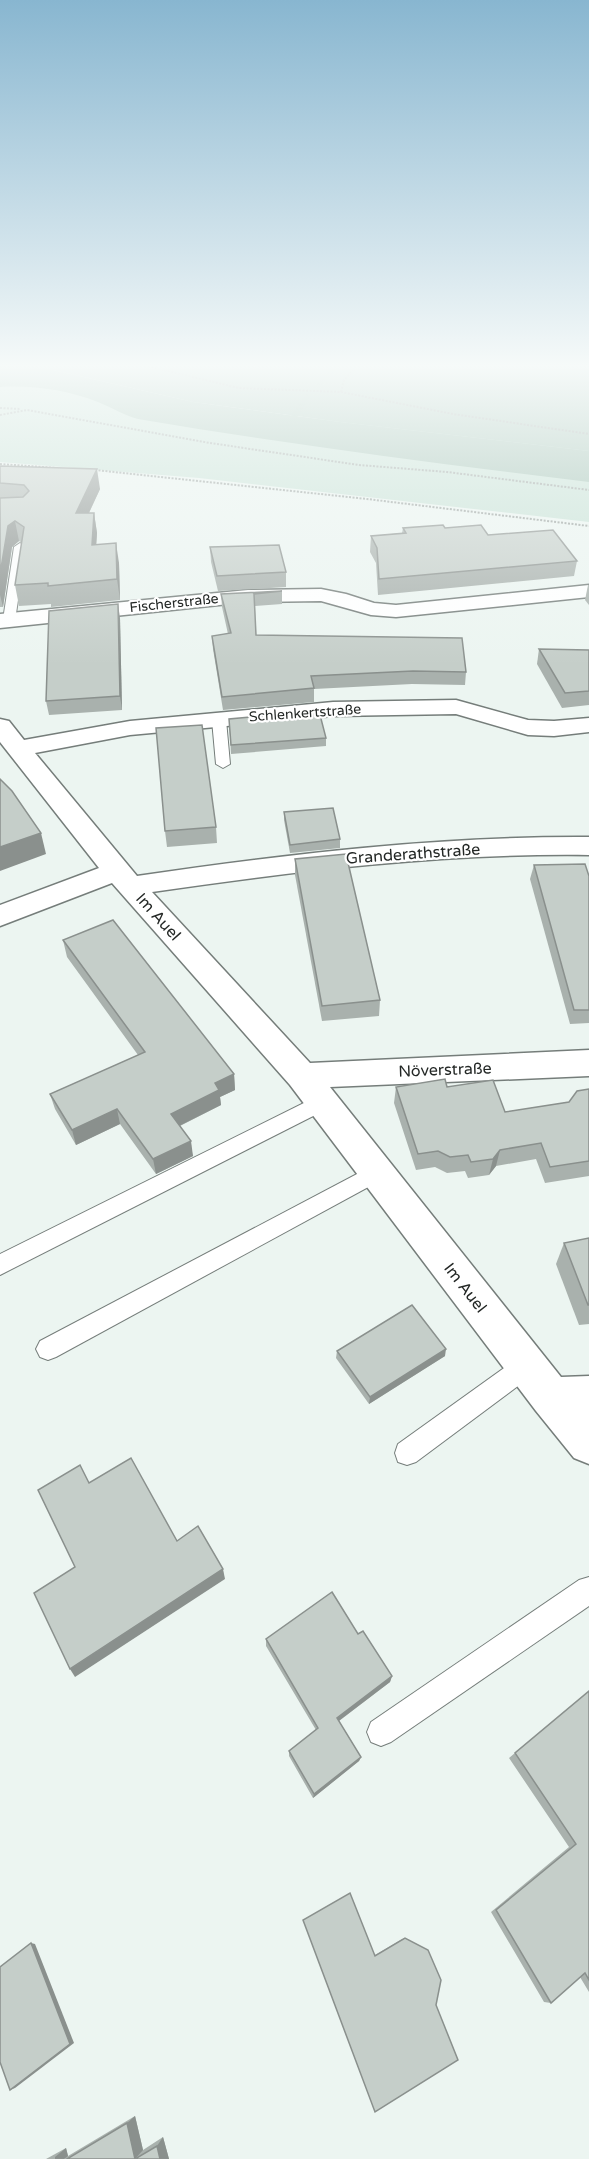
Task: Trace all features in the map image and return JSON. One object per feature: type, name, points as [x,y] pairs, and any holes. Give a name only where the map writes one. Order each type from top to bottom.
[{"type":"street","name":"Fischerstraße","points":[[4,620],[248,596],[321,595],[339,598],[371,609],[396,611],[589,591]]},
{"type":"street","name":"Schlenkertstraße","points":[[9,737],[333,709],[456,706],[519,726],[542,730],[589,725]]},
{"type":"street","name":"Im Auel","points":[[9,737],[123,878],[302,1076],[525,1366],[589,1443]]},
{"type":"street","name":"Granderathstraße","points":[[0,915],[123,878],[350,858],[545,845],[589,846]]},
{"type":"street","name":"Növerstraße","points":[[302,1076],[589,1064]]},
{"type":"street","points":[[550,1397],[589,1395]]},
{"type":"lane","name":"Fischerstraße","points":[[4,620],[20,547]]},
{"type":"lane","points":[[219,720],[223,764]]},
{"type":"lane","points":[[0,1265],[322,1102]]},
{"type":"lane","points":[[48,1349],[376,1173]]},
{"type":"lane","points":[[407,1453],[525,1366]]},
{"type":"lane","points":[[381,1732],[589,1590]]},
{"type":"path","points":[[0,464],[56,468]]},
{"type":"path","points":[[351,464],[447,472],[589,490]]},
{"type":"path","points":[[90,470],[368,499],[589,526]]},
{"type":"shaded area","points":[[22,464],[589,464],[589,522],[199,478]]},
{"type":"shaded area","points":[[444,464],[589,464],[589,482]]},
{"type":"building","points":[[0,466],[97,469],[76,513],[94,513],[92,545],[116,543],[117,579],[48,586],[48,583],[15,585],[24,527],[15,521],[8,526],[0,574],[0,498],[23,497],[29,491],[24,485],[0,483]]},
{"type":"building","points":[[443,525],[445,528],[481,525],[488,535],[553,530],[577,561],[379,579],[377,548],[371,536],[406,533],[403,528]]},
{"type":"building","points":[[279,545],[286,572],[217,576],[210,547]]},
{"type":"building","points":[[282,591],[254,594],[256,635],[462,638],[466,672],[413,671],[311,676],[314,688],[222,697],[212,636],[231,633],[221,594]]},
{"type":"building","points":[[118,604],[120,696],[46,701],[49,611]]},
{"type":"building","points":[[539,649],[589,650],[589,691],[565,693]]},
{"type":"building","points":[[319,711],[326,738],[231,745],[229,719]]},
{"type":"building","points":[[202,725],[216,827],[165,831],[156,728]]},
{"type":"building","points":[[0,779],[12,791],[41,833],[0,847]]},
{"type":"building","points":[[333,808],[340,839],[290,845],[284,812]]},
{"type":"building","points":[[346,854],[380,1000],[322,1006],[295,859]]},
{"type":"building","points":[[585,864],[589,876],[589,1010],[574,1010],[534,865]]},
{"type":"building","points":[[113,920],[234,1074],[215,1083],[219,1090],[171,1114],[191,1141],[153,1159],[117,1109],[72,1130],[50,1094],[145,1052],[63,940]]},
{"type":"building","points":[[445,1079],[447,1087],[493,1080],[505,1112],[569,1102],[577,1091],[589,1089],[589,1161],[550,1167],[541,1143],[500,1150],[493,1159],[471,1162],[468,1155],[450,1157],[438,1151],[418,1154],[396,1087]]},
{"type":"building","points":[[589,1238],[589,1305],[588,1305],[564,1243]]},
{"type":"building","points":[[412,1305],[446,1349],[370,1397],[337,1351]]},
{"type":"building","points":[[131,1458],[177,1541],[198,1526],[223,1569],[70,1669],[34,1593],[75,1567],[38,1490],[80,1465],[89,1483]]},
{"type":"building","points":[[332,1592],[358,1634],[363,1631],[392,1676],[337,1718],[361,1757],[314,1794],[289,1751],[318,1728],[266,1639]]},
{"type":"building","points":[[589,1691],[589,1980],[585,1973],[551,2003],[496,1910],[576,1844],[515,1753]]},
{"type":"building","points":[[350,1893],[375,1956],[405,1938],[428,1950],[441,1980],[436,2005],[458,2060],[375,2112],[303,1920]]},
{"type":"building","points":[[31,1943],[70,2044],[10,2090],[0,2062],[0,1967]]},
{"type":"building","points":[[127,2123],[135,2159],[67,2159]]},
{"type":"building","points":[[157,2146],[160,2159],[135,2159]]}]
